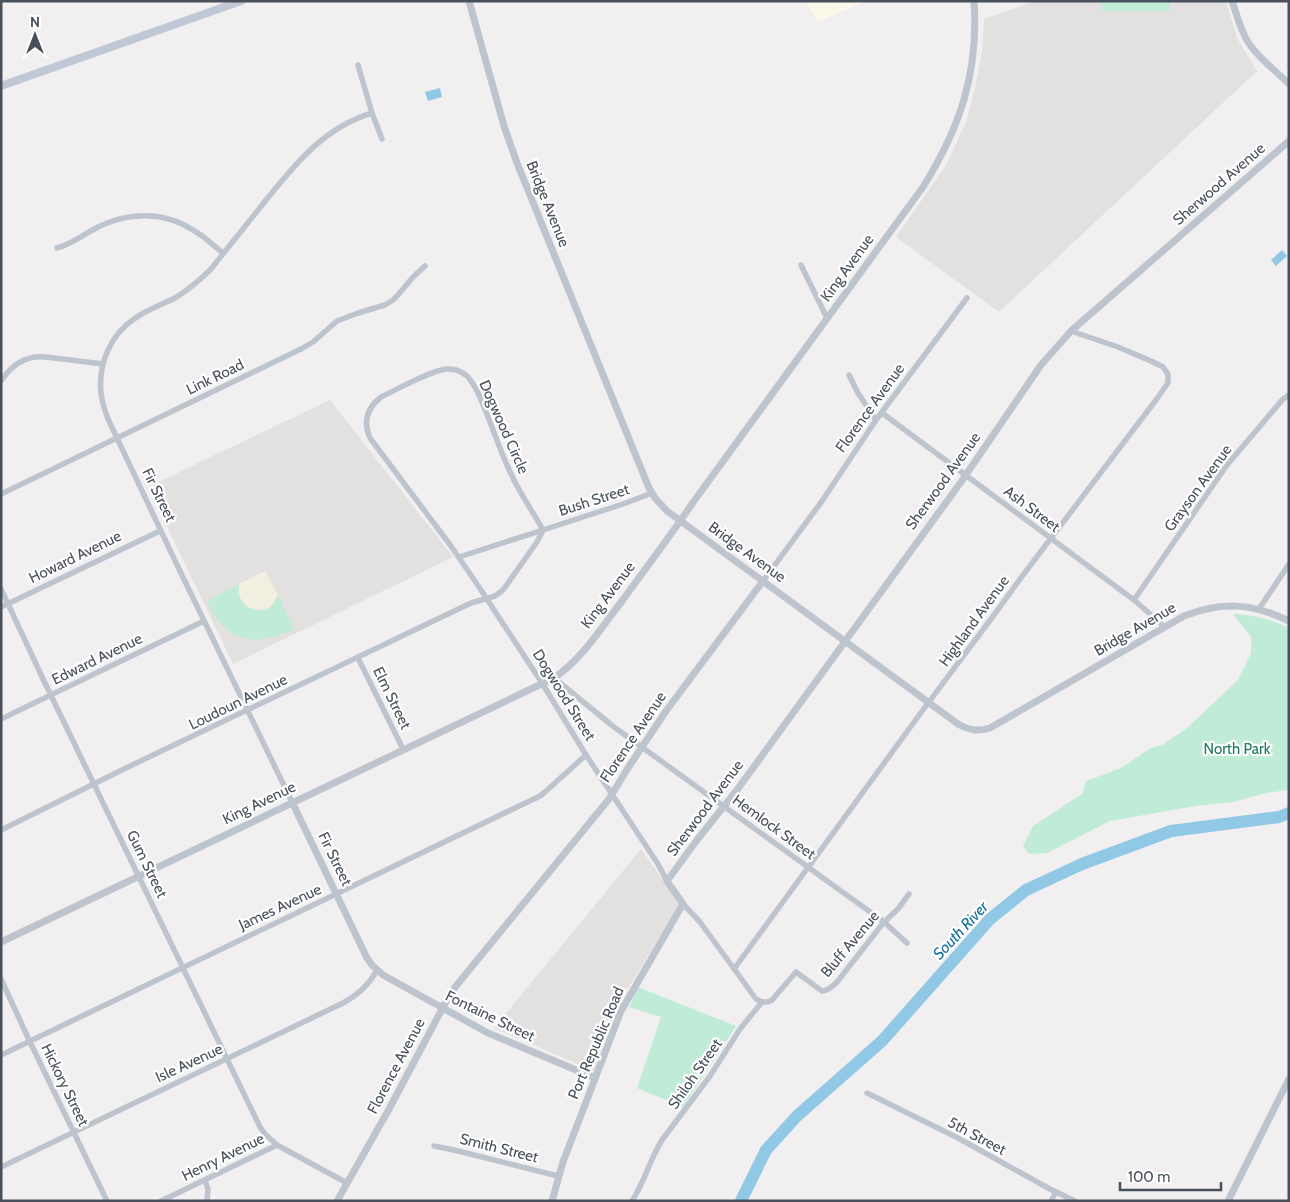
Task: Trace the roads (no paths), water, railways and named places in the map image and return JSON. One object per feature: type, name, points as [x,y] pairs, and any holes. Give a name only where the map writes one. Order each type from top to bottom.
[{"type":"main road","points":[[1,86],[241,1]]},
{"type":"street","name":"Bridge Avenue","points":[[469,1],[504,126],[517,163],[652,493],[661,505],[680,521],[929,703],[964,727],[976,730],[990,728],[1184,616],[1209,608],[1235,606],[1259,609],[1289,621]]},
{"type":"street","name":"King Avenue","points":[[1,942],[554,678],[580,656],[936,167],[960,114],[969,83],[975,40],[974,1]]},
{"type":"street","points":[[1232,1],[1248,43],[1289,84]]},
{"type":"street","points":[[358,65],[382,139]]},
{"type":"street","name":"Fir Street","points":[[372,112],[339,127],[313,146],[278,185],[211,269],[193,286],[173,299],[143,313],[125,326],[110,345],[103,364],[101,394],[108,419],[160,531],[367,958],[377,970]]},
{"type":"street","name":"Sherwood Avenue","points":[[667,881],[696,840],[737,790],[965,475],[1041,365],[1071,331],[1289,141]]},
{"type":"street","points":[[57,248],[69,244],[107,223],[132,216],[146,215],[183,224],[223,253]]},
{"type":"street","points":[[801,265],[827,318]]},
{"type":"street","name":"Link Road","points":[[1,494],[303,348],[313,342],[337,321],[347,316],[385,305],[398,295],[425,266]]},
{"type":"street","name":"Florence Avenue","points":[[338,1201],[456,986],[612,794],[666,711],[822,500],[876,420],[967,298]]},
{"type":"street","name":"Highland Avenue","points":[[734,968],[1023,575],[1168,382],[1165,370],[1151,361],[1071,331]]},
{"type":"street","points":[[1,381],[16,364],[30,357],[38,356],[103,364]]},
{"type":"street","name":"Dogwood Circle","points":[[458,557],[370,438],[366,424],[371,408],[381,397],[441,370],[448,369],[461,372],[471,381],[483,405],[512,476],[543,530]]},
{"type":"street","points":[[849,375],[858,393],[876,420]]},
{"type":"street","name":"Grayson Avenue","points":[[1134,600],[1227,465],[1283,399],[1289,395]]},
{"type":"street","name":"Ash Street","points":[[882,413],[1134,600],[1165,627]]},
{"type":"street","name":"Bush Street","points":[[458,557],[652,493]]},
{"type":"street","name":"Bush Street","points":[[486,599],[495,596],[503,590],[537,542],[543,530]]},
{"type":"street","name":"Howard Avenue","points":[[1,607],[160,531]]},
{"type":"street","name":"Dogwood Street","points":[[458,557],[542,683],[667,881],[734,968]]},
{"type":"street","points":[[1259,609],[1289,564]]},
{"type":"street","name":"Gum Street","points":[[1,590],[260,1126],[265,1134],[277,1145]]},
{"type":"street","name":"Loudoun Avenue","points":[[1,830],[471,603],[486,599]]},
{"type":"street","name":"Edward Avenue","points":[[1,719],[204,621]]},
{"type":"street","name":"Elm Street","points":[[358,658],[403,749]]},
{"type":"street","name":"Hemlock Street","points":[[554,678],[614,727],[884,922],[907,943]]},
{"type":"street","name":"James Avenue","points":[[1,1055],[540,796],[586,755]]},
{"type":"street","name":"Bluff Avenue","points":[[762,1002],[772,1000],[796,972],[822,991],[828,990],[838,982],[884,922],[898,909],[908,894]]},
{"type":"street","name":"Port Republic Road","points":[[552,1201],[558,1176],[621,1011],[683,904]]},
{"type":"street","points":[[734,968],[756,999],[762,1002]]},
{"type":"street","name":"Fontaine Street","points":[[377,970],[399,985],[488,1033],[595,1078]]},
{"type":"street","name":"Isle Avenue","points":[[1,1167],[353,998],[367,985],[377,970]]},
{"type":"street","name":"Hickory Street","points":[[1,979],[107,1201]]},
{"type":"street","name":"Shiloh Street","points":[[632,1201],[644,1180],[656,1150],[710,1076],[740,1029],[762,1002]]},
{"type":"street","points":[[1228,1201],[1289,1079]]},
{"type":"street","name":"5th Street","points":[[867,1093],[958,1138],[1075,1201]]},
{"type":"street","name":"Henry Avenue","points":[[161,1201],[277,1145],[347,1182]]},
{"type":"street","name":"Smith Street","points":[[434,1146],[558,1176]]},
{"type":"street","points":[[205,1180],[208,1189],[207,1201]]},
{"type":"street","points":[[1051,1201],[1056,1192]]},
{"type":"water","points":[[440,88],[442,97],[428,101],[425,92]]},
{"type":"water","points":[[1282,250],[1287,256],[1276,266],[1271,260]]},
{"type":"waterway","name":"South River","points":[[741,1201],[766,1150],[797,1116],[882,1041],[990,919],[1026,890],[1082,864],[1171,831],[1279,817],[1289,813]]},
{"type":"park label","name":"North Park","points":[[1237,749]]}]
